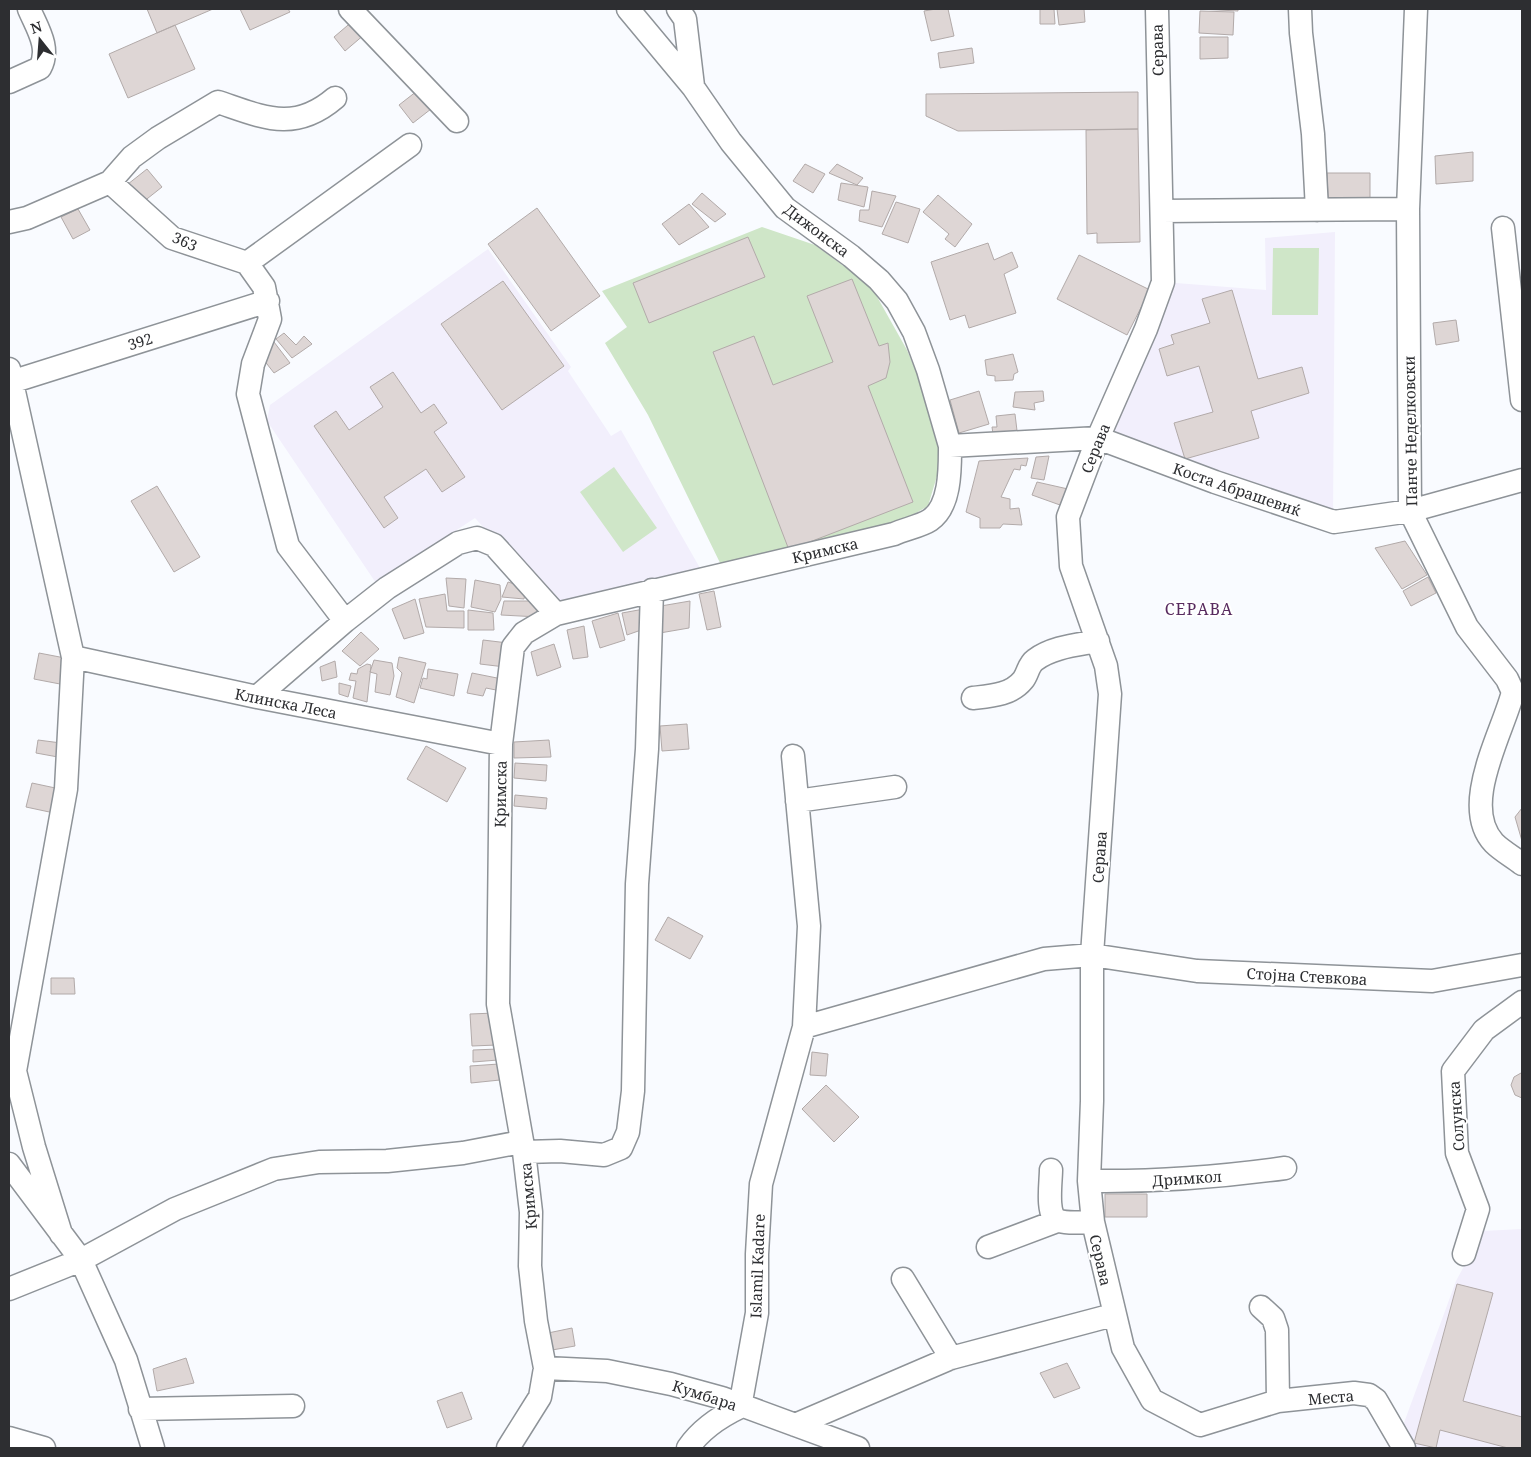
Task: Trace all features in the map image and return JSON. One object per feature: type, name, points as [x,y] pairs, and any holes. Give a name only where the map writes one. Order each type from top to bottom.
[{"type":"street","points":[[9,82],[40,68],[46,55],[29,9]]},
{"type":"street","points":[[350,9],[457,121]]},
{"type":"street","name":"Дижонска","points":[[628,9],[693,87],[731,142],[785,208],[851,256],[879,280],[897,301],[914,332],[928,370],[950,446]]},
{"type":"street","points":[[678,9],[685,19],[693,87]]},
{"type":"street","name":"Серава","points":[[1157,9],[1164,282],[1146,329],[1098,438],[1068,517],[1071,566],[1106,666],[1110,694],[1092,955],[1092,1101],[1089,1181],[1092,1222],[1113,1315],[1123,1348],[1152,1400],[1200,1425],[1268,1404]]},
{"type":"street","points":[[1300,9],[1313,134],[1317,210]]},
{"type":"street","name":"Панче Неделковски","points":[[1416,9],[1408,209],[1410,511],[1467,627],[1507,679],[1513,692],[1491,751],[1482,791],[1483,823],[1494,842],[1522,864]]},
{"type":"street","points":[[9,222],[27,218],[110,182],[132,157],[194,114],[218,102],[280,120],[319,112],[335,98]]},
{"type":"street","points":[[345,621],[288,546],[248,394],[250,380],[270,319],[264,287],[247,263],[410,145]]},
{"type":"street","name":"363","points":[[110,182],[172,238],[247,263]]},
{"type":"street","points":[[1162,211],[1408,209]]},
{"type":"street","points":[[1503,228],[1522,400]]},
{"type":"street","name":"392","points":[[10,376],[268,301]]},
{"type":"street","points":[[10,376],[73,657],[66,789],[12,1072],[61,1234]]},
{"type":"street","name":"Коста Абрашевиќ","points":[[950,446],[1098,438],[1215,482],[1334,522],[1410,511],[1522,480]]},
{"type":"street","name":"Кримска","points":[[508,1448],[540,1397],[545,1368],[536,1321],[530,1266],[531,1212],[523,1147],[498,1004],[501,744],[513,647],[524,632],[556,614],[894,534],[931,520],[940,507],[946,492],[950,446]]},
{"type":"street","points":[[257,697],[345,621],[387,588],[458,544],[477,538],[494,545],[556,614]]},
{"type":"street","points":[[9,1289],[81,1260],[176,1209],[274,1169],[319,1162],[387,1161],[523,1147],[604,1155],[621,1148],[628,1132],[634,1091],[637,884],[647,750],[652,590]]},
{"type":"street","points":[[973,698],[992,696],[1010,691],[1024,680],[1032,661],[1050,651],[1098,641]]},
{"type":"street","name":"Клинска Леса","points":[[73,657],[257,697],[501,744]]},
{"type":"street","name":"Islamil Kadare","points":[[740,1406],[757,1313],[761,1184],[804,1027],[809,926],[792,756]]},
{"type":"street","points":[[797,801],[895,787]]},
{"type":"street","name":"Стојна Стевкова","points":[[804,1027],[1044,959],[1092,955],[1197,971],[1432,981],[1522,965]]},
{"type":"street","name":"Солунска","points":[[1464,1254],[1478,1209],[1456,1153],[1453,1071],[1484,1030],[1522,1002]]},
{"type":"street","points":[[9,1164],[81,1260],[126,1360],[152,1448]]},
{"type":"street","name":"Дримкол","points":[[1089,1181],[1128,1182],[1226,1176],[1285,1168]]},
{"type":"street","points":[[1051,1170],[1050,1210],[1057,1221]]},
{"type":"street","points":[[988,1247],[1057,1221],[1092,1222]]},
{"type":"street","points":[[903,1279],[952,1358]]},
{"type":"street","points":[[1261,1307],[1272,1318],[1277,1330],[1268,1404]]},
{"type":"street","points":[[795,1425],[952,1358],[1113,1315]]},
{"type":"street","name":"Кумбара","points":[[545,1368],[607,1371],[672,1384],[722,1398],[858,1448]]},
{"type":"street","name":"Места","points":[[1268,1404],[1354,1394],[1369,1395],[1376,1400],[1404,1448]]},
{"type":"street","points":[[140,1409],[293,1406]]},
{"type":"street","points":[[688,1448],[696,1436],[720,1417],[740,1406]]},
{"type":"street","points":[[9,1438],[44,1448]]},
{"type":"shaded area","points":[[1335,232],[1333,519],[1112,434],[1163,282],[1266,290],[1265,238]]},
{"type":"shaded area","points":[[488,249],[571,367],[568,371],[611,436],[621,430],[700,568],[554,605],[475,518],[376,583],[267,421],[270,405]]},
{"type":"shaded area","points":[[1522,1229],[1522,1448],[1410,1448],[1401,1431],[1456,1281],[1483,1231]]},
{"type":"green space","points":[[762,227],[815,245],[871,286],[907,350],[925,393],[943,456],[928,506],[892,527],[723,569],[648,415],[605,343],[627,327],[602,291]]},
{"type":"green space","points":[[1273,248],[1319,248],[1318,315],[1272,315]]},
{"type":"green space","points":[[614,467],[657,528],[623,552],[580,492]]},
{"type":"building","points":[[147,9],[213,9],[157,33]]},
{"type":"building","points":[[240,9],[288,9],[290,12],[250,30]]},
{"type":"building","points":[[948,9],[954,36],[931,41],[924,11]]},
{"type":"building","points":[[1040,9],[1054,9],[1055,24],[1040,24]]},
{"type":"building","points":[[1057,9],[1084,9],[1085,22],[1059,25]]},
{"type":"building","points":[[1199,9],[1238,9],[1238,11]]},
{"type":"building","points":[[1200,11],[1234,12],[1233,35],[1199,33]]},
{"type":"building","points":[[354,20],[365,34],[345,51],[334,37]]},
{"type":"building","points":[[175,25],[195,69],[128,98],[109,54]]},
{"type":"building","points":[[1200,37],[1228,37],[1228,58],[1200,59]]},
{"type":"building","points":[[972,48],[974,63],[940,68],[938,53]]},
{"type":"building","points":[[417,91],[431,109],[413,123],[399,105]]},
{"type":"building","points":[[1138,92],[1138,129],[958,131],[926,116],[926,94]]},
{"type":"building","points":[[1138,129],[1140,242],[1097,243],[1097,233],[1087,234],[1086,130]]},
{"type":"building","points":[[1473,152],[1473,181],[1436,184],[1435,156]]},
{"type":"building","points":[[805,164],[825,174],[813,193],[793,181]]},
{"type":"building","points":[[837,164],[863,178],[857,185],[829,173]]},
{"type":"building","points":[[147,169],[162,187],[138,206],[123,188]]},
{"type":"building","points":[[1327,173],[1370,173],[1370,198],[1328,198]]},
{"type":"building","points":[[841,183],[868,187],[864,207],[838,200]]},
{"type":"building","points":[[872,191],[896,196],[882,227],[859,221],[860,210],[869,210]]},
{"type":"building","points":[[702,193],[726,214],[715,222],[692,204]]},
{"type":"building","points":[[938,195],[972,224],[955,247],[945,239],[949,234],[923,212]]},
{"type":"building","points":[[896,202],[920,209],[908,243],[882,234]]},
{"type":"building","points":[[689,204],[709,227],[679,245],[662,224]]},
{"type":"building","points":[[537,208],[600,296],[551,331],[488,244]]},
{"type":"building","points":[[78,209],[90,230],[73,239],[61,217]]},
{"type":"building","points":[[748,237],[765,277],[649,323],[633,283]]},
{"type":"building","points":[[988,243],[994,260],[1012,252],[1018,267],[1004,274],[1016,313],[969,328],[965,315],[950,320],[931,262]]},
{"type":"building","points":[[1079,255],[1150,290],[1127,335],[1057,299]]},
{"type":"building","points":[[852,279],[879,346],[888,343],[890,362],[886,378],[868,386],[913,502],[789,550],[713,352],[754,336],[773,385],[833,362],[807,296]]},
{"type":"building","points":[[503,281],[564,366],[502,410],[441,324]]},
{"type":"building","points":[[1232,290],[1258,379],[1302,367],[1309,393],[1251,411],[1259,438],[1185,459],[1174,423],[1213,412],[1199,366],[1167,376],[1159,349],[1174,344],[1171,335],[1210,323],[1202,299]]},
{"type":"building","points":[[1456,320],[1459,341],[1436,345],[1433,323]]},
{"type":"building","points":[[284,333],[296,345],[304,336],[312,344],[292,358],[276,339]]},
{"type":"building","points":[[274,342],[290,363],[274,373],[260,355]]},
{"type":"building","points":[[1013,354],[1018,372],[1014,374],[1013,380],[995,381],[995,376],[987,375],[985,360]]},
{"type":"building","points":[[393,372],[421,413],[434,404],[447,423],[434,432],[465,477],[442,492],[426,469],[384,497],[398,518],[384,528],[314,426],[336,411],[349,430],[383,407],[370,387]]},
{"type":"building","points":[[979,391],[989,424],[959,433],[950,400]]},
{"type":"building","points":[[1043,391],[1044,401],[1034,403],[1035,410],[1013,407],[1015,392]]},
{"type":"building","points":[[1015,414],[1018,439],[994,441],[992,427],[997,427],[996,416]]},
{"type":"building","points":[[1049,456],[1044,480],[1031,478],[1036,457]]},
{"type":"building","points":[[1028,458],[1026,466],[1021,465],[1020,470],[1014,469],[1001,497],[1010,499],[1010,509],[1019,508],[1022,525],[1003,524],[1000,528],[980,528],[980,518],[966,512],[979,461]]},
{"type":"building","points":[[1037,482],[1068,489],[1060,505],[1032,495]]},
{"type":"building","points":[[157,486],[200,557],[174,572],[131,501]]},
{"type":"building","points":[[1405,541],[1427,575],[1402,589],[1375,548]]},
{"type":"building","points":[[1428,577],[1436,593],[1411,606],[1403,591]]},
{"type":"building","points":[[446,578],[466,579],[464,608],[449,606]]},
{"type":"building","points":[[475,580],[500,585],[501,599],[495,612],[471,607]]},
{"type":"building","points":[[508,582],[521,586],[525,593],[524,599],[502,597]]},
{"type":"building","points":[[714,591],[721,627],[707,630],[699,594]]},
{"type":"building","points":[[445,594],[447,611],[464,611],[464,628],[426,627],[419,599]]},
{"type":"building","points":[[415,599],[424,633],[404,639],[392,609]]},
{"type":"building","points":[[504,601],[538,601],[539,617],[501,615]]},
{"type":"building","points":[[690,601],[689,628],[654,634],[655,607]]},
{"type":"building","points":[[644,609],[644,629],[627,635],[622,613]]},
{"type":"building","points":[[468,610],[493,613],[494,630],[468,630]]},
{"type":"building","points":[[618,613],[625,640],[600,648],[592,621]]},
{"type":"building","points":[[584,626],[588,657],[573,659],[567,630]]},
{"type":"building","points":[[361,632],[379,649],[360,666],[342,651]]},
{"type":"building","points":[[483,640],[508,643],[505,667],[480,664]]},
{"type":"building","points":[[554,644],[561,667],[537,676],[531,652]]},
{"type":"building","points":[[39,653],[65,658],[60,684],[34,679]]},
{"type":"building","points":[[399,657],[426,663],[414,703],[396,697],[402,673],[397,668]]},
{"type":"building","points":[[374,660],[392,663],[394,676],[390,695],[375,692],[377,674],[370,672]]},
{"type":"building","points":[[335,661],[337,677],[322,681],[320,667]]},
{"type":"building","points":[[367,664],[371,665],[367,702],[353,698],[356,681],[349,680],[351,673],[357,674],[358,669]]},
{"type":"building","points":[[428,669],[458,674],[454,696],[420,688],[423,678],[427,679]]},
{"type":"building","points":[[472,673],[502,679],[501,691],[486,688],[483,696],[467,693]]},
{"type":"building","points":[[339,683],[351,686],[348,697],[339,694]]},
{"type":"building","points":[[687,724],[689,749],[662,751],[660,726]]},
{"type":"building","points":[[38,740],[61,743],[58,757],[36,753]]},
{"type":"building","points":[[549,740],[551,757],[514,758],[514,742]]},
{"type":"building","points":[[426,746],[466,768],[447,802],[407,779]]},
{"type":"building","points":[[515,763],[547,765],[546,781],[514,778]]},
{"type":"building","points":[[32,783],[60,789],[54,813],[26,807]]},
{"type":"building","points":[[515,795],[547,798],[546,809],[514,806]]},
{"type":"building","points":[[1522,808],[1522,841],[1515,817]]},
{"type":"building","points":[[668,917],[703,936],[690,959],[655,940]]},
{"type":"building","points":[[51,978],[74,978],[75,994],[51,994]]},
{"type":"building","points":[[495,1013],[497,1045],[472,1046],[470,1014]]},
{"type":"building","points":[[498,1049],[498,1060],[473,1062],[473,1050]]},
{"type":"building","points":[[812,1052],[828,1054],[826,1076],[810,1075]]},
{"type":"building","points":[[499,1064],[500,1080],[471,1083],[470,1066]]},
{"type":"building","points":[[1521,1073],[1522,1098],[1515,1095],[1511,1085],[1514,1077]]},
{"type":"building","points":[[826,1085],[859,1117],[834,1142],[802,1109]]},
{"type":"building","points":[[1105,1194],[1147,1194],[1147,1217],[1105,1217]]},
{"type":"building","points":[[1457,1284],[1493,1293],[1463,1401],[1522,1417],[1522,1448],[1508,1448],[1440,1430],[1436,1448],[1414,1443]]},
{"type":"building","points":[[572,1328],[575,1346],[552,1350],[548,1333]]},
{"type":"building","points":[[186,1358],[194,1383],[157,1391],[153,1369]]},
{"type":"building","points":[[1067,1363],[1080,1388],[1054,1398],[1040,1373]]},
{"type":"building","points":[[462,1392],[472,1419],[447,1428],[437,1401]]},
{"type":"district","name":"СЕРАВА","points":[[1199,609]]}]
